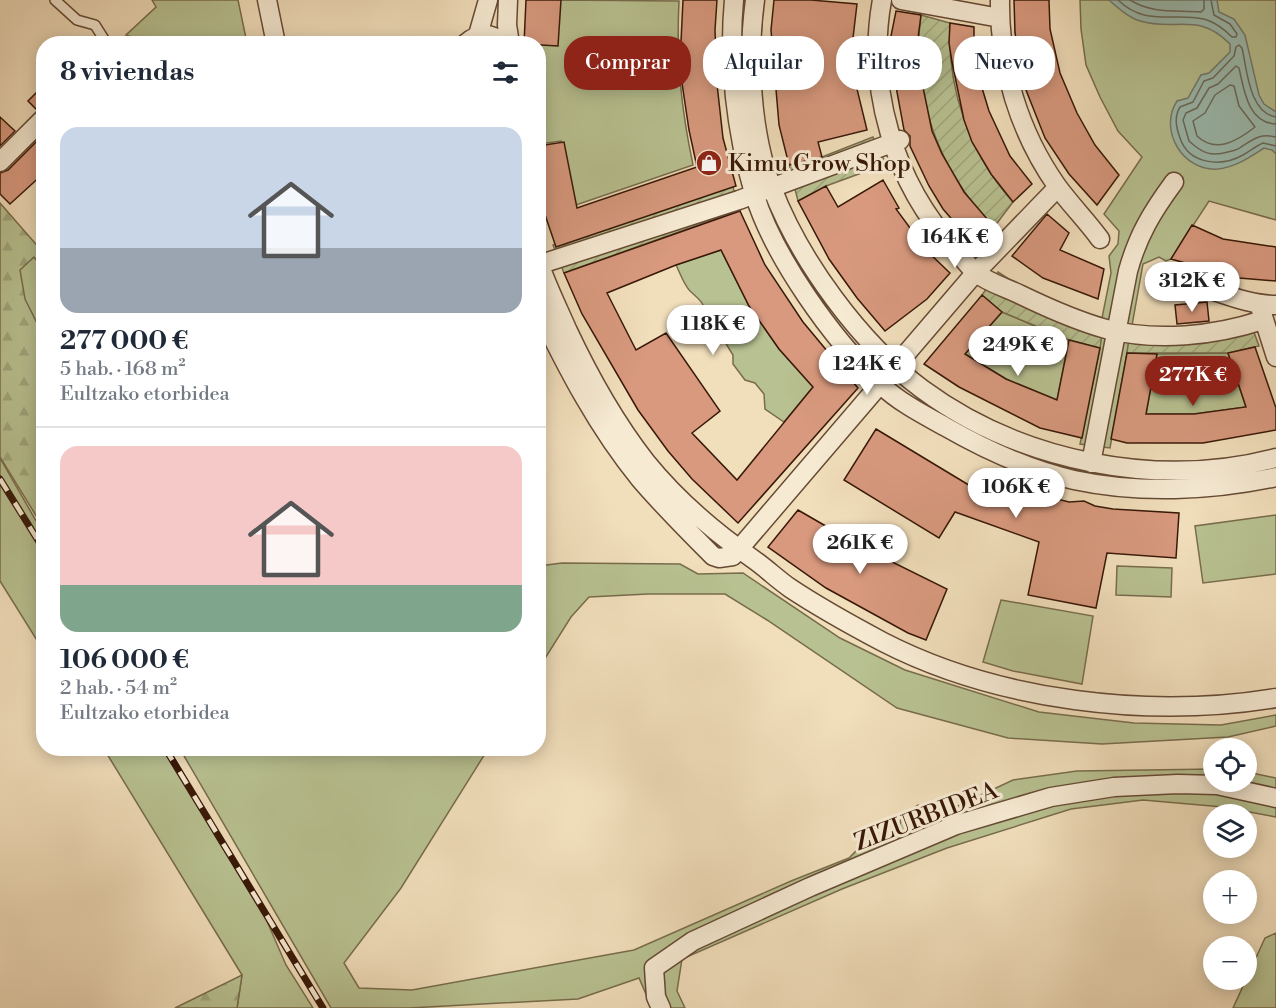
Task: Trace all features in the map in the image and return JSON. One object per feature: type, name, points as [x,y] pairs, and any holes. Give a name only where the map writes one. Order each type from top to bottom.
[{"type":"street","points":[[267,0],[274,36]]},
{"type":"street","points":[[472,36],[489,0]]},
{"type":"street","points":[[508,0],[509,36]]},
{"type":"street","points":[[734,0],[731,28],[735,96],[754,194],[780,253],[827,325],[880,384],[912,408],[968,439],[1022,463],[1073,480],[1122,487],[1192,489],[1276,477]]},
{"type":"street","points":[[755,0],[752,23],[753,97],[760,146],[772,188],[800,248],[847,315],[895,366],[925,391],[978,424],[1026,444],[1091,463],[1125,468],[1190,471],[1252,464],[1276,458]]},
{"type":"street","points":[[882,0],[877,26],[877,62],[881,104],[897,142],[912,190],[940,233],[976,272],[1053,310],[1117,330],[1164,336],[1197,334],[1226,330],[1266,310]]},
{"type":"street","points":[[901,0],[1000,18]]},
{"type":"street","points":[[1000,0],[1006,68],[1018,113],[1037,154],[1058,187],[1100,239]]},
{"type":"street","points":[[0,162],[36,126]]},
{"type":"street","points":[[546,261],[772,188],[897,142]]},
{"type":"street","points":[[1091,463],[1134,250],[1143,228],[1174,182]]},
{"type":"street","points":[[546,324],[577,386],[639,477],[672,516],[713,556],[719,558],[733,556],[976,272],[1058,187]]},
{"type":"street","points":[[1160,278],[1182,281],[1266,310]]},
{"type":"street","points":[[546,279],[586,371],[646,462],[686,506],[739,551],[789,587],[842,620],[886,643],[936,664],[1008,688],[1131,706],[1226,705],[1276,698]]},
{"type":"street","points":[[1266,310],[1276,357]]},
{"type":"street","name":"ZIZURBIDEA","points":[[661,1008],[656,997],[654,968],[693,941],[810,887],[956,825],[1051,797],[1114,786],[1217,785],[1276,798]]},
{"type":"lane","points":[[55,0],[77,20],[94,25],[102,36]]},
{"type":"green space","points":[[152,0],[238,0],[246,36],[126,35],[156,7]]},
{"type":"green space","points":[[557,0],[679,1],[678,36],[564,36],[564,90],[681,90],[693,165],[573,206],[561,141],[546,143],[546,43],[554,43]]},
{"type":"green space","points":[[1080,0],[1276,0],[1276,220],[1209,201],[1171,259],[1166,261],[1159,257],[1143,264],[1110,448],[1080,444],[1100,348],[1101,323],[1111,273],[1109,256],[1118,244],[1119,231],[1104,214],[1142,157],[1118,131],[1086,65]]},
{"type":"green space","points":[[921,15],[950,23],[954,90],[964,119],[984,163],[1013,202],[994,227],[958,181],[933,130],[923,90],[942,90],[942,36],[920,36]]},
{"type":"green space","points":[[873,137],[886,164],[826,186],[798,201],[789,165],[822,157]]},
{"type":"green space","points":[[732,184],[740,210],[564,273],[553,245]]},
{"type":"green space","points":[[0,203],[36,244],[36,259],[34,257],[20,270],[25,299],[36,321],[36,516],[0,457]]},
{"type":"green space","points":[[721,250],[749,306],[779,349],[813,387],[784,422],[765,409],[764,394],[755,383],[745,380],[733,364],[733,355],[725,342],[716,338],[703,320],[702,303],[688,288],[676,265]]},
{"type":"green space","points":[[34,257],[36,259],[36,323],[23,297],[18,269]]},
{"type":"green space","points":[[998,272],[1035,296],[1103,327],[1100,348],[1069,340],[1002,312],[982,295]]},
{"type":"green space","points":[[1002,312],[1069,340],[1057,400],[1006,379],[965,354]]},
{"type":"green space","points":[[1251,324],[1259,346],[1228,353],[1127,353],[1130,331]]},
{"type":"green space","points":[[1228,353],[1246,407],[1194,414],[1146,414],[1157,354]]},
{"type":"green space","points":[[0,458],[36,521],[36,639],[0,581]]},
{"type":"green space","points":[[1276,515],[1276,574],[1203,583],[1195,526]]},
{"type":"green space","points":[[562,563],[680,564],[698,574],[743,573],[840,638],[905,670],[1039,712],[1134,723],[1221,725],[1276,715],[1276,726],[1228,737],[1102,744],[1008,738],[897,708],[725,594],[589,597],[571,617],[546,657],[546,565]]},
{"type":"green space","points":[[1117,566],[1172,568],[1171,597],[1116,595]]},
{"type":"green space","points":[[1001,600],[1093,616],[1082,684],[1013,671],[983,662]]},
{"type":"green space","points":[[108,756],[173,756],[260,905],[286,965],[313,1008],[237,1008],[242,975]]},
{"type":"green space","points":[[184,756],[484,756],[401,888],[344,963],[359,988],[412,990],[634,950],[849,858],[858,849],[899,832],[901,818],[918,805],[947,811],[1013,780],[1077,771],[1203,769],[1203,792],[1257,792],[1257,774],[1276,778],[1276,817],[1257,813],[1257,804],[1203,805],[1143,800],[1071,809],[947,848],[842,889],[682,959],[677,991],[685,1008],[652,1008],[639,978],[578,999],[409,1008],[331,1008]]},
{"type":"green space","points":[[1276,933],[1276,1008],[1233,1008],[1241,990],[1257,990],[1257,956],[1265,938]]},
{"type":"green space","points":[[242,975],[237,1008],[175,1008]]},
{"type":"water","points":[[1109,0],[1217,0],[1219,12],[1234,19],[1245,35],[1259,95],[1264,104],[1276,112],[1276,154],[1264,148],[1237,164],[1218,169],[1194,164],[1185,156],[1177,147],[1172,136],[1170,124],[1172,112],[1177,101],[1188,98],[1201,75],[1209,73],[1230,52],[1230,44],[1218,34],[1197,25],[1165,25],[1136,20]]},
{"type":"building","points":[[526,0],[561,0],[558,46],[546,45],[546,36],[524,36]]},
{"type":"building","points":[[683,0],[717,0],[715,36],[703,36],[703,90],[718,90],[723,138],[736,186],[556,247],[546,218],[546,145],[564,142],[577,208],[697,167],[683,90],[691,90],[691,36],[681,36]]},
{"type":"building","points":[[774,0],[857,4],[853,36],[836,36],[836,90],[857,90],[867,130],[818,142],[822,157],[789,165],[779,125],[776,90],[824,90],[824,36],[772,36]]},
{"type":"building","points":[[1014,0],[1049,0],[1052,36],[1016,36]]},
{"type":"building","points":[[896,11],[921,15],[918,36],[891,36]]},
{"type":"building","points":[[950,23],[974,27],[974,36],[954,36],[954,72],[949,43]]},
{"type":"building","points":[[1055,51],[1060,73],[1077,113],[1095,145],[1119,175],[1097,205],[1069,174],[1045,138],[1026,90],[1055,90]]},
{"type":"building","points":[[897,90],[924,90],[932,131],[942,154],[964,192],[994,227],[976,247],[943,209],[910,146],[910,136],[904,130]]},
{"type":"building","points":[[958,90],[983,90],[989,111],[1010,156],[1032,184],[1013,202],[991,174],[972,142],[964,120]]},
{"type":"building","points":[[36,93],[36,109],[28,101]]},
{"type":"building","points":[[0,117],[15,131],[0,146]]},
{"type":"building","points":[[36,142],[36,180],[10,204],[0,194],[0,173],[8,170]]},
{"type":"building","points":[[883,180],[899,208],[896,209],[927,251],[950,273],[927,299],[885,331],[857,298],[829,259],[798,201],[826,186],[838,207]]},
{"type":"building","points":[[740,211],[765,265],[803,322],[858,388],[738,523],[692,479],[638,410],[582,314],[564,273]],"holes":[[[721,250],[749,306],[779,349],[813,387],[737,480],[692,433],[720,411],[666,333],[636,350],[607,293],[676,265]]]},
{"type":"building","points":[[1047,214],[1069,233],[1060,250],[1104,269],[1098,299],[1043,278],[1012,256]]},
{"type":"building","points":[[1192,225],[1223,239],[1276,247],[1276,281],[1239,278],[1171,259]]},
{"type":"building","points":[[982,295],[1002,312],[965,354],[1006,379],[1057,400],[1069,340],[1100,348],[1082,438],[1040,428],[959,387],[924,364]]},
{"type":"building","points":[[1207,302],[1209,321],[1177,324],[1175,305]]},
{"type":"building","points":[[1255,347],[1276,408],[1276,430],[1203,443],[1127,443],[1111,439],[1127,353],[1157,354],[1146,414],[1194,414],[1246,407],[1228,353]]},
{"type":"building","points":[[876,429],[982,493],[987,476],[1026,491],[1069,502],[1084,501],[1095,506],[1113,509],[1179,513],[1176,558],[1107,553],[1096,608],[1028,595],[1039,542],[955,512],[939,538],[844,480]]},
{"type":"building","points":[[798,510],[862,547],[947,589],[926,640],[908,633],[826,588],[768,547]]},
{"type":"railway","points":[[0,479],[36,537]]},
{"type":"railway","points":[[170,756],[323,1008]]},
{"type":"place","name":"Kimu Grow Shop","points":[[709,163]]}]
